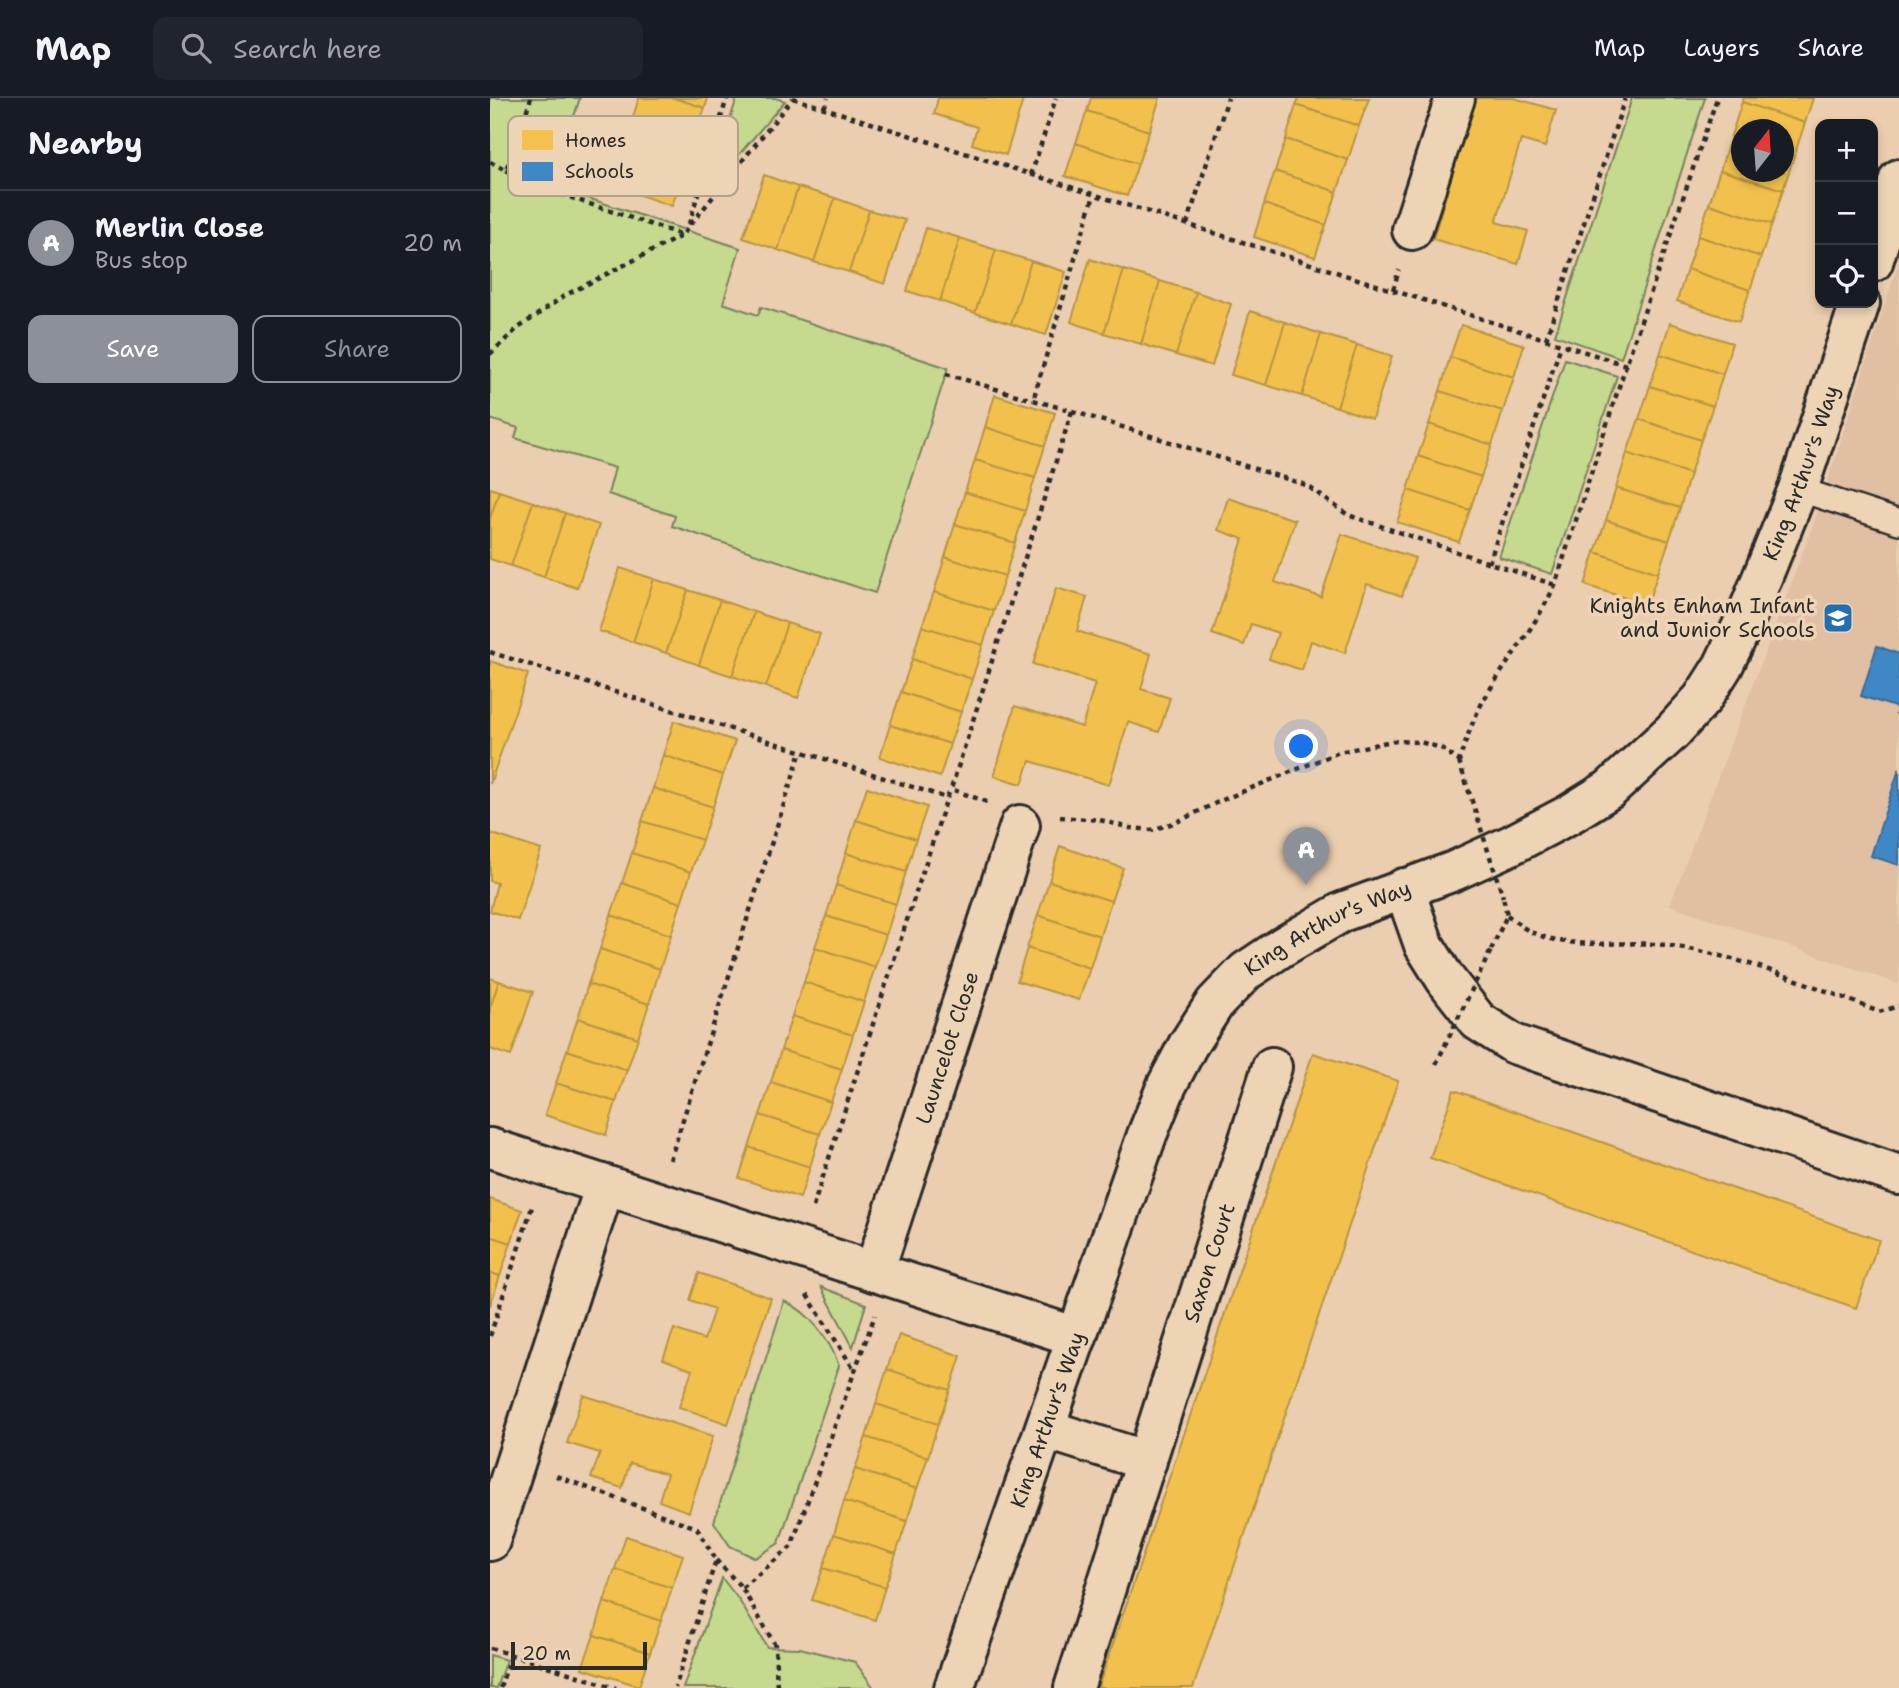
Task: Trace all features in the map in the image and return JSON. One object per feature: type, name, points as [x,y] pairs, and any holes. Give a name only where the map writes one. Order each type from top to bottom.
[{"type":"street","points":[[1412,230],[1455,98]]},
{"type":"street","points":[[1878,246],[1899,179]]},
{"type":"street","name":"King Arthur's Way","points":[[954,1688],[1133,1171],[1167,1085],[1215,1003],[1246,971],[1303,933],[1342,912],[1454,871],[1570,814],[1610,789],[1672,732],[1702,699],[1723,666],[1745,620],[1798,489],[1858,308]]},
{"type":"street","name":"Launcelot Close","points":[[881,1274],[1022,819]]},
{"type":"street","points":[[1404,888],[1424,945],[1446,980],[1478,1021],[1514,1044],[1899,1175]]},
{"type":"street","name":"Saxon Court","points":[[1074,1688],[1272,1066]]},
{"type":"street","points":[[490,1148],[1077,1337]]},
{"type":"street","points":[[490,1541],[605,1185]]},
{"type":"street","points":[[1045,1429],[1147,1461]]},
{"type":"lane","points":[[1798,489],[1899,522]]},
{"type":"path","points":[[525,116],[531,98]]},
{"type":"path","points":[[722,116],[727,98]]},
{"type":"path","points":[[738,166],[793,98],[1626,365]]},
{"type":"path","points":[[824,108],[828,98]]},
{"type":"path","points":[[1031,175],[1056,98]]},
{"type":"path","points":[[1187,224],[1228,98]]},
{"type":"path","points":[[1546,339],[1625,98]]},
{"type":"path","points":[[1459,761],[1475,715],[1540,617],[1555,585],[1717,98]]},
{"type":"path","points":[[490,162],[506,170],[508,164]]},
{"type":"path","points":[[1033,400],[1094,195]]},
{"type":"path","points":[[566,196],[683,235]]},
{"type":"path","points":[[688,227],[697,196]]},
{"type":"path","points":[[490,354],[517,329],[565,296],[683,235],[713,196]]},
{"type":"path","points":[[1489,563],[1561,345]]},
{"type":"path","points":[[946,374],[1306,485],[1348,514],[1555,585]]},
{"type":"path","points":[[799,1248],[951,789],[1072,411]]},
{"type":"path","points":[[490,652],[947,798]]},
{"type":"path","points":[[951,789],[1022,819],[1100,820],[1130,828],[1152,830],[1177,822],[1220,801],[1339,752],[1392,741],[1420,742],[1441,748],[1459,761],[1507,915],[1436,1065]]},
{"type":"path","points":[[657,1201],[801,751]]},
{"type":"path","points":[[1507,915],[1530,931],[1554,938],[1579,943],[1670,945],[1746,962],[1879,1012],[1899,1006]]},
{"type":"path","points":[[490,1336],[546,1166]]},
{"type":"path","points":[[742,1588],[791,1547],[855,1371],[881,1274]]},
{"type":"path","points":[[806,1294],[855,1371]]},
{"type":"path","points":[[516,1461],[697,1528],[716,1560],[742,1588],[775,1645],[777,1688]]},
{"type":"path","points":[[675,1688],[716,1560]]},
{"type":"path","points":[[490,1648],[616,1688]]},
{"type":"path","points":[[500,1688],[511,1654]]},
{"type":"shaded area","name":"Knights Enham Infant and Junior Schools","points":[[1899,261],[1899,984],[1670,905],[1815,520]]},
{"type":"green space","points":[[490,98],[580,98],[574,116],[508,116],[508,196],[581,196],[740,248],[723,303],[758,315],[761,307],[948,368],[875,593],[672,526],[675,516],[608,494],[615,468],[515,438],[518,428],[490,419]]},
{"type":"green space","points":[[737,98],[775,98],[785,101],[738,156],[738,116],[731,116]]},
{"type":"green space","points":[[1632,98],[1705,98],[1621,358],[1555,335]]},
{"type":"green space","points":[[1565,359],[1617,376],[1552,574],[1499,557]]},
{"type":"green space","points":[[821,1287],[866,1304],[853,1347]]},
{"type":"green space","points":[[784,1301],[802,1312],[818,1328],[839,1366],[779,1543],[755,1558],[730,1546],[714,1522]]},
{"type":"green space","points":[[722,1578],[739,1600],[767,1647],[800,1648],[855,1662],[874,1688],[683,1688]]},
{"type":"green space","points":[[490,1655],[506,1660],[496,1688],[490,1688]]},
{"type":"building: Homes","points":[[639,98],[674,98],[705,108],[702,116],[633,116]]},
{"type":"building: Homes","points":[[674,98],[708,98],[705,108]]},
{"type":"building: Homes","points":[[938,98],[1023,100],[1006,155],[972,144],[977,127],[934,114]]},
{"type":"building: Homes","points":[[1091,98],[1160,98],[1149,131],[1087,111]]},
{"type":"building: Homes","points":[[1299,98],[1369,98],[1359,126],[1296,105]]},
{"type":"building: Homes","points":[[1475,98],[1514,98],[1556,110],[1545,147],[1521,140],[1496,222],[1528,231],[1518,264],[1433,239]]},
{"type":"building: Homes","points":[[1743,98],[1813,98],[1805,123],[1742,102]]},
{"type":"building: Homes","points":[[1742,102],[1793,119],[1736,119]]},
{"type":"building: Homes","points":[[1296,105],[1359,126],[1348,160],[1286,139]]},
{"type":"building: Homes","points":[[1087,111],[1149,131],[1138,164],[1076,143]]},
{"type":"building: Homes","points":[[1794,119],[1805,123],[1794,156]]},
{"type":"building: Homes","points":[[1731,136],[1731,173],[1720,170]]},
{"type":"building: Homes","points":[[1286,139],[1348,160],[1337,192],[1275,171]]},
{"type":"building: Homes","points":[[1076,143],[1138,164],[1127,196],[1065,176]]},
{"type":"building: Homes","points":[[1720,170],[1731,173],[1731,182],[1758,182],[1783,190],[1772,224],[1709,204]]},
{"type":"building: Homes","points":[[1275,171],[1337,192],[1326,225],[1264,204]]},
{"type":"building: Homes","points":[[764,175],[798,187],[778,250],[743,238]]},
{"type":"building: Homes","points":[[1758,182],[1786,182],[1783,190]]},
{"type":"building: Homes","points":[[798,187],[835,198],[814,262],[778,250]]},
{"type":"building: Homes","points":[[642,196],[675,196],[672,206]]},
{"type":"building: Homes","points":[[835,198],[869,210],[849,272],[814,262]]},
{"type":"building: Homes","points":[[1264,204],[1326,225],[1315,257],[1254,237]]},
{"type":"building: Homes","points":[[1709,204],[1772,224],[1761,257],[1698,236]]},
{"type":"building: Homes","points":[[869,210],[905,220],[885,284],[849,272]]},
{"type":"building: Homes","points":[[926,228],[960,238],[940,301],[907,291]]},
{"type":"building: Homes","points":[[1698,236],[1761,257],[1750,290],[1687,269]]},
{"type":"building: Homes","points":[[960,238],[996,250],[975,313],[940,301]]},
{"type":"building: Homes","points":[[996,250],[1031,261],[1011,324],[975,313]]},
{"type":"building: Homes","points":[[1090,259],[1124,270],[1104,333],[1071,322]]},
{"type":"building: Homes","points":[[1031,261],[1066,272],[1046,335],[1011,324]]},
{"type":"building: Homes","points":[[1687,269],[1750,290],[1739,322],[1677,301]]},
{"type":"building: Homes","points":[[1124,270],[1160,281],[1141,344],[1104,333]]},
{"type":"building: Homes","points":[[1160,281],[1196,292],[1176,355],[1141,344]]},
{"type":"building: Homes","points":[[1196,292],[1231,304],[1212,366],[1176,355]]},
{"type":"building: Homes","points":[[1250,311],[1285,322],[1266,385],[1231,375]]},
{"type":"building: Homes","points":[[1285,322],[1321,334],[1302,396],[1266,385]]},
{"type":"building: Homes","points":[[1670,323],[1732,343],[1723,374],[1660,354]]},
{"type":"building: Homes","points":[[1461,325],[1524,345],[1514,377],[1450,357]]},
{"type":"building: Homes","points":[[1321,334],[1357,345],[1337,407],[1302,396]]},
{"type":"building: Homes","points":[[1357,345],[1392,356],[1372,419],[1337,407]]},
{"type":"building: Homes","points":[[1660,354],[1723,374],[1713,406],[1650,386]]},
{"type":"building: Homes","points":[[1450,357],[1514,377],[1503,411],[1440,391]]},
{"type":"building: Homes","points":[[1650,386],[1713,406],[1701,440],[1639,419]]},
{"type":"building: Homes","points":[[1440,391],[1503,411],[1492,445],[1429,424]]},
{"type":"building: Homes","points":[[995,395],[1055,413],[1045,446],[985,427]]},
{"type":"building: Homes","points":[[1639,419],[1701,440],[1690,474],[1627,453]]},
{"type":"building: Homes","points":[[1429,424],[1492,445],[1481,477],[1418,456]]},
{"type":"building: Homes","points":[[985,427],[1045,446],[1035,478],[975,460]]},
{"type":"building: Homes","points":[[1627,453],[1690,474],[1680,508],[1616,488]]},
{"type":"building: Homes","points":[[1418,456],[1481,477],[1470,510],[1408,490]]},
{"type":"building: Homes","points":[[975,460],[1035,478],[1025,511],[965,492]]},
{"type":"building: Homes","points":[[490,488],[499,491],[490,519]]},
{"type":"building: Homes","points":[[1616,488],[1680,508],[1669,541],[1606,520]]},
{"type":"building: Homes","points":[[1408,490],[1470,510],[1459,542],[1397,522]]},
{"type":"building: Homes","points":[[499,491],[533,502],[511,566],[490,559],[490,519]]},
{"type":"building: Homes","points":[[965,492],[1025,511],[1015,543],[955,524]]},
{"type":"building: Homes","points":[[1228,498],[1295,520],[1275,582],[1321,597],[1342,534],[1415,558],[1402,596],[1367,584],[1345,653],[1311,641],[1302,670],[1269,659],[1278,633],[1251,624],[1244,645],[1212,634],[1243,539],[1218,530]]},
{"type":"building: Homes","points":[[533,502],[565,513],[544,577],[511,566]]},
{"type":"building: Homes","points":[[565,513],[599,525],[577,588],[544,577]]},
{"type":"building: Homes","points":[[1606,520],[1669,541],[1658,573],[1595,552]]},
{"type":"building: Homes","points":[[955,524],[1015,543],[1005,576],[945,557]]},
{"type":"building: Homes","points":[[1595,552],[1658,573],[1647,605],[1585,585]]},
{"type":"building: Homes","points":[[945,557],[1005,576],[994,611],[934,592]]},
{"type":"building: Homes","points":[[620,568],[654,579],[633,642],[599,631]]},
{"type":"building: Homes","points":[[654,579],[688,590],[666,653],[633,642]]},
{"type":"building: Homes","points":[[1056,588],[1087,597],[1077,631],[1151,654],[1141,689],[1170,698],[1159,732],[1128,722],[1109,785],[1030,761],[1022,784],[994,776],[1015,706],[1082,727],[1095,683],[1033,664]]},
{"type":"building: Homes","points":[[688,590],[720,600],[699,665],[666,653]]},
{"type":"building: Homes","points":[[934,592],[994,611],[983,645],[922,626]]},
{"type":"building: Homes","points":[[720,600],[754,612],[732,676],[699,665]]},
{"type":"building: Homes","points":[[754,612],[787,623],[766,687],[732,676]]},
{"type":"building: Homes","points":[[787,623],[820,634],[798,698],[766,687]]},
{"type":"building: Homes","points":[[922,626],[983,645],[972,679],[912,659]]},
{"type":"building: Homes","points":[[912,659],[972,679],[961,712],[901,692]]},
{"type":"building: Homes","points":[[490,661],[528,674],[490,784]]},
{"type":"building: Homes","points":[[901,692],[961,712],[950,744],[890,725]]},
{"type":"building: Homes","points":[[674,721],[735,741],[723,775],[663,755]]},
{"type":"building: Homes","points":[[890,725],[950,744],[940,777],[880,757]]},
{"type":"building: Homes","points":[[663,755],[723,775],[713,807],[653,788]]},
{"type":"building: Homes","points":[[867,787],[927,807],[916,839],[856,820]]},
{"type":"building: Homes","points":[[653,788],[713,807],[702,840],[642,821]]},
{"type":"building: Homes","points":[[856,820],[916,839],[906,872],[846,853]]},
{"type":"building: Homes","points":[[642,821],[702,840],[691,872],[632,853]]},
{"type":"building: Homes","points":[[490,833],[541,850],[518,920],[490,911],[497,883],[490,881]]},
{"type":"building: Homes","points":[[1060,846],[1123,868],[1111,901],[1049,881]]},
{"type":"building: Homes","points":[[632,853],[691,872],[681,903],[622,883]]},
{"type":"building: Homes","points":[[846,853],[906,872],[896,904],[836,885]]},
{"type":"building: Homes","points":[[1049,881],[1111,901],[1100,936],[1038,915]]},
{"type":"building: Homes","points":[[622,883],[681,903],[671,935],[611,915]]},
{"type":"building: Homes","points":[[836,885],[896,904],[886,935],[826,916]]},
{"type":"building: Homes","points":[[611,915],[671,935],[660,969],[600,949]]},
{"type":"building: Homes","points":[[1038,915],[1100,936],[1090,968],[1027,948]]},
{"type":"building: Homes","points":[[826,916],[886,935],[875,967],[815,947]]},
{"type":"building: Homes","points":[[815,947],[875,967],[864,1002],[804,982]]},
{"type":"building: Homes","points":[[1027,948],[1090,968],[1079,1000],[1017,981]]},
{"type":"building: Homes","points":[[600,949],[660,969],[649,1004],[588,984]]},
{"type":"building: Homes","points":[[490,978],[499,981],[490,1008]]},
{"type":"building: Homes","points":[[499,981],[533,992],[511,1056],[490,1049],[490,1008]]},
{"type":"building: Homes","points":[[804,982],[864,1002],[853,1035],[792,1016]]},
{"type":"building: Homes","points":[[588,984],[649,1004],[638,1038],[578,1018]]},
{"type":"building: Homes","points":[[792,1016],[853,1035],[842,1069],[781,1050]]},
{"type":"building: Homes","points":[[578,1018],[638,1038],[627,1070],[567,1050]]},
{"type":"building: Homes","points":[[567,1050],[627,1070],[616,1102],[556,1083]]},
{"type":"building: Homes","points":[[781,1050],[842,1069],[831,1102],[771,1082]]},
{"type":"building: Homes","points":[[1313,1053],[1398,1081],[1193,1688],[1098,1688]]},
{"type":"building: Homes","points":[[771,1082],[831,1102],[820,1134],[760,1115]]},
{"type":"building: Homes","points":[[556,1083],[616,1102],[606,1135],[545,1115]]},
{"type":"building: Homes","points":[[1454,1090],[1879,1240],[1856,1308],[1430,1158]]},
{"type":"building: Homes","points":[[760,1115],[820,1134],[810,1167],[749,1147]]},
{"type":"building: Homes","points":[[749,1147],[810,1167],[800,1198],[739,1178]]},
{"type":"building: Homes","points":[[490,1199],[522,1210],[511,1243],[490,1236]]},
{"type":"building: Homes","points":[[490,1236],[511,1243],[500,1276],[490,1273]]},
{"type":"building: Homes","points":[[490,1273],[500,1276],[490,1306]]},
{"type":"building: Homes","points":[[699,1273],[771,1298],[728,1424],[679,1407],[692,1370],[663,1359],[674,1329],[704,1340],[714,1309],[690,1300]]},
{"type":"building: Homes","points":[[899,1335],[961,1356],[950,1390],[887,1369]]},
{"type":"building: Homes","points":[[887,1369],[950,1390],[938,1424],[876,1404]]},
{"type":"building: Homes","points":[[583,1395],[713,1436],[689,1512],[659,1501],[667,1474],[630,1463],[622,1488],[591,1478],[600,1453],[567,1443]]},
{"type":"building: Homes","points":[[876,1404],[938,1424],[928,1457],[866,1437]]},
{"type":"building: Homes","points":[[866,1437],[928,1457],[917,1489],[855,1469]]},
{"type":"building: Homes","points":[[855,1469],[917,1489],[907,1521],[844,1501]]},
{"type":"building: Homes","points":[[844,1501],[907,1521],[896,1554],[834,1534]]},
{"type":"building: Homes","points":[[834,1534],[896,1554],[885,1587],[823,1568]]},
{"type":"building: Homes","points":[[626,1536],[683,1555],[672,1588],[615,1569]]},
{"type":"building: Homes","points":[[823,1568],[885,1587],[875,1620],[812,1600]]},
{"type":"building: Homes","points":[[615,1569],[672,1588],[661,1621],[604,1602]]},
{"type":"building: Homes","points":[[604,1602],[661,1621],[650,1653],[594,1635]]},
{"type":"building: Homes","points":[[594,1635],[650,1653],[639,1686],[582,1668]]},
{"type":"building: Schools","points":[[1877,646],[1899,654],[1899,715],[1896,714],[1898,708],[1861,696]]},
{"type":"building: Schools","points":[[1899,769],[1899,865],[1871,856]]},
{"type":"place","name":"Knights Enham Infant and Junior Schools","points":[[1838,618]]},
{"type":"place","name":"Merlin Close","points":[[1306,885]]}]
